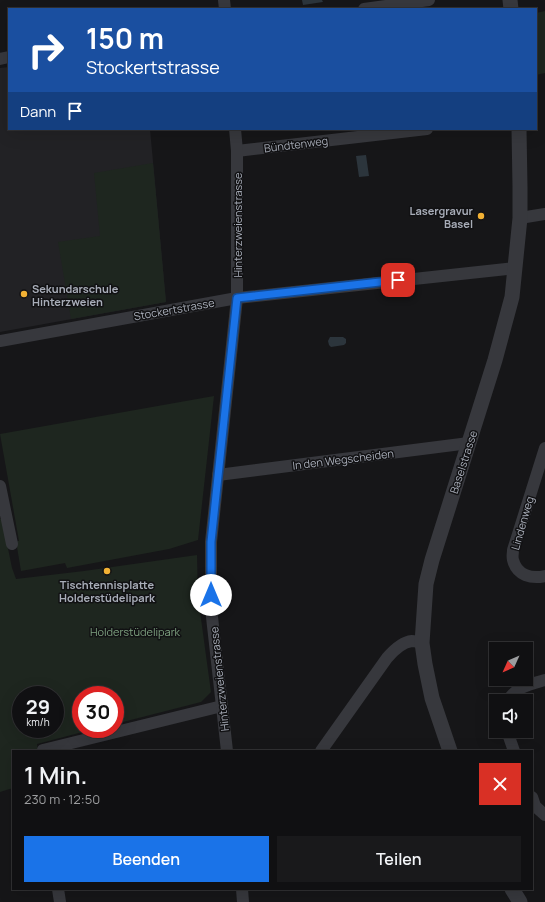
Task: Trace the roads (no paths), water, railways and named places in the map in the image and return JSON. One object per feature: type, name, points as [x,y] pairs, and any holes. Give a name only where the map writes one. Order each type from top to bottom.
[{"type":"street","points":[[371,8],[429,0]]},
{"type":"street","name":"Hinterzweienstrasse","points":[[226,750],[211,608],[211,542],[237,298],[235,130]]},
{"type":"street","name":"Bündtenweg","points":[[236,151],[418,130]]},
{"type":"street","name":"Baselstrasse","points":[[450,750],[432,698],[425,664],[422,642],[426,584],[432,560],[497,353],[512,297],[520,218],[519,130]]},
{"type":"street","points":[[520,218],[545,214]]},
{"type":"street","name":"Stockertstrasse","points":[[0,341],[237,298],[516,268]]},
{"type":"street","name":"In den Wegscheiden","points":[[218,475],[469,443]]},
{"type":"street","name":"Lindenweg","points":[[545,448],[513,550],[513,560],[516,567],[526,576],[534,578],[545,576]]},
{"type":"street","points":[[0,486],[12,544]]},
{"type":"street","points":[[322,750],[387,658],[396,649],[404,644],[411,641],[422,642]]},
{"type":"street","points":[[513,694],[524,686],[545,680]]},
{"type":"street","points":[[43,750],[222,706]]},
{"type":"street","points":[[509,738],[514,750]]},
{"type":"street","points":[[533,800],[535,806],[545,815]]},
{"type":"street","points":[[58,890],[60,902]]},
{"type":"street","points":[[242,890],[243,902]]},
{"type":"street","points":[[513,890],[520,902]]},
{"type":"place","name":"Lasergravur Basel","points":[[481,216]]},
{"type":"place","name":"Sekundarschule Hinterzweien","points":[[24,294]]},
{"type":"place","name":"Tischtennisplatte Holderstüdelipark","points":[[107,571]]},
{"type":"park label","name":"Holderstüdelipark","points":[[135,631]]}]
